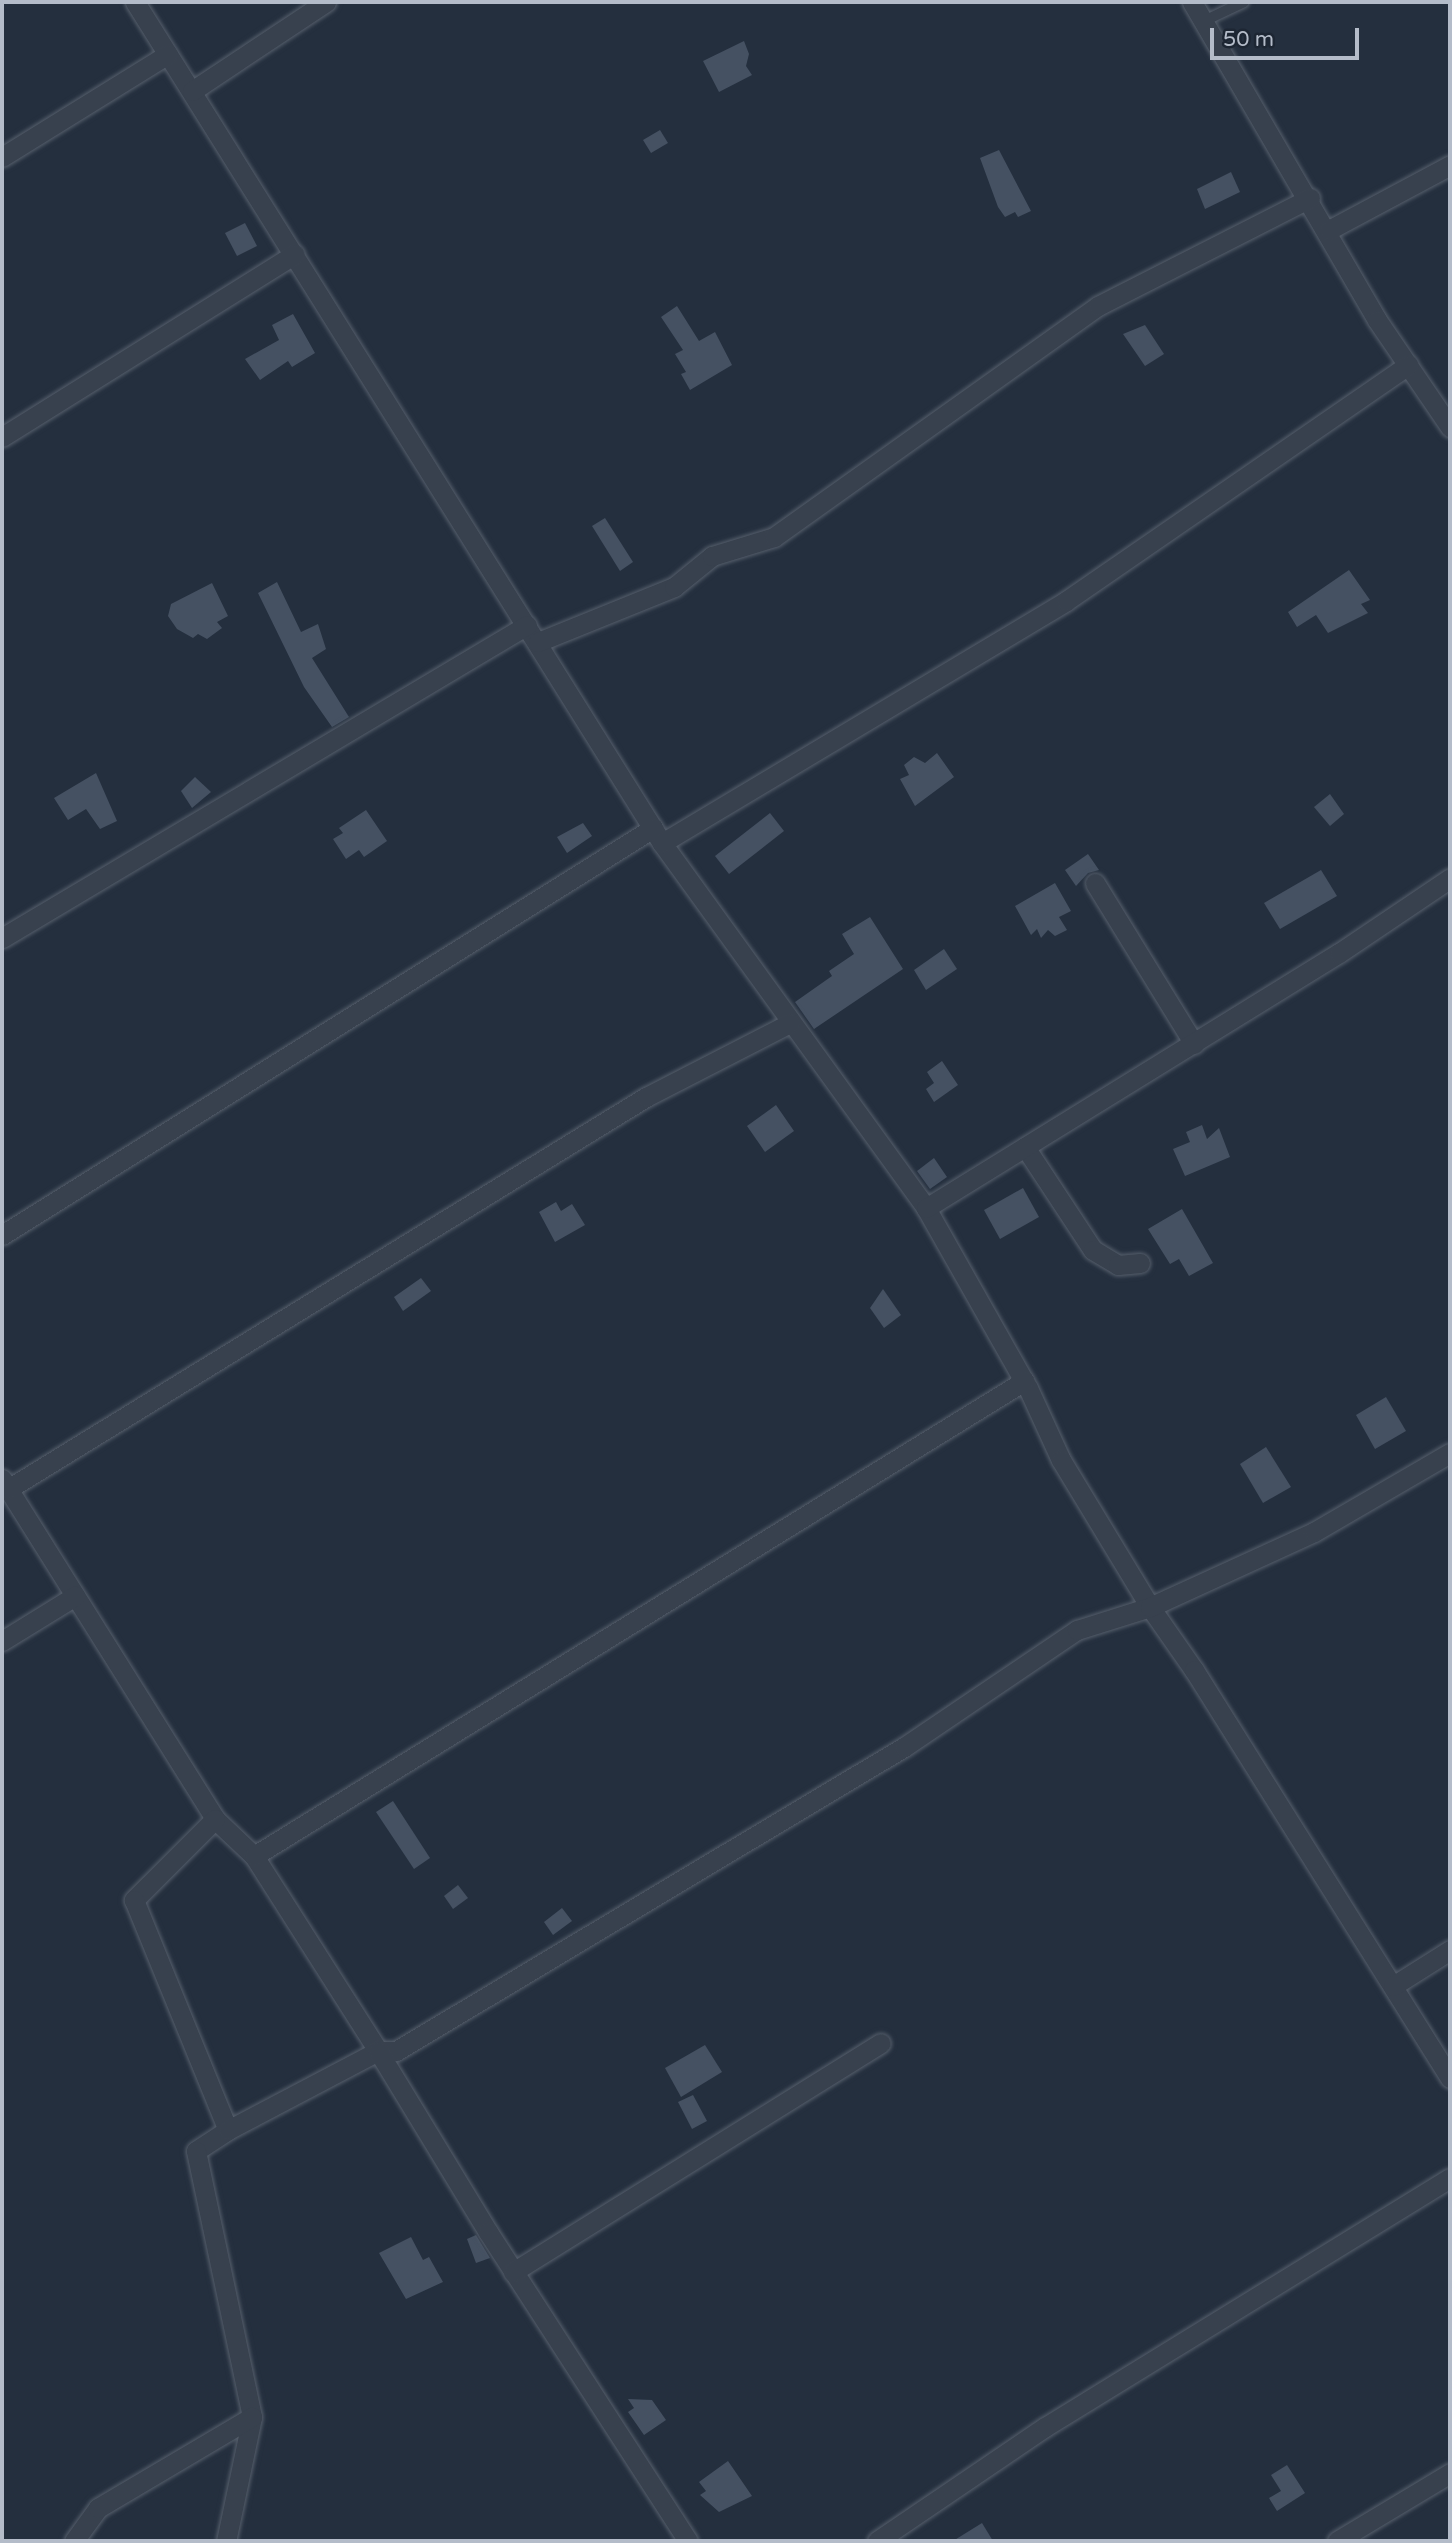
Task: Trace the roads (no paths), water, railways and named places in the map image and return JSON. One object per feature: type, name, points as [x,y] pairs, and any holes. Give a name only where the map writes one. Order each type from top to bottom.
[{"type":"street","points":[[135,2],[658,835],[790,1023],[926,1208],[1024,1381],[1061,1460],[1150,1607],[1450,2078]]},
{"type":"street","points":[[192,91],[326,2]]},
{"type":"street","points":[[1192,2],[1329,230],[1377,320],[1450,427]]},
{"type":"street","points":[[2,157],[168,54]]},
{"type":"street","points":[[1329,230],[1450,164]]},
{"type":"street","points":[[538,642],[674,587],[712,556],[775,537],[1098,306],[1310,198]]},
{"type":"street","points":[[2,438],[295,254]]},
{"type":"street","points":[[2,1235],[658,835],[1066,601],[1408,365]]},
{"type":"street","points":[[2,938],[527,625]]},
{"type":"street","points":[[926,1208],[1194,1044],[1450,878]]},
{"type":"street","points":[[1095,883],[1194,1044]]},
{"type":"street","points":[[688,2541],[513,2272],[378,2051],[254,1856],[215,1819],[5,1484],[646,1097],[790,1023]]},
{"type":"street","points":[[1025,1147],[1093,1250],[1118,1265],[1140,1263]]},
{"type":"street","points":[[254,1856],[1024,1381]]},
{"type":"street","points":[[226,2541],[252,2417],[196,2151],[228,2130],[378,2051],[396,2051],[621,1918],[904,1747],[1076,1630],[1150,1607],[1314,1532],[1450,1453]]},
{"type":"street","points":[[2,1641],[75,1596]]},
{"type":"street","points":[[215,1819],[134,1900],[228,2130]]},
{"type":"street","points":[[1393,1986],[1450,1950]]},
{"type":"street","points":[[513,2272],[881,2043]]},
{"type":"street","points":[[877,2541],[1045,2427],[1450,2178]]},
{"type":"street","points":[[74,2541],[98,2508],[252,2417]]},
{"type":"street","points":[[1337,2541],[1450,2473]]},
{"type":"lane","points":[[1203,21],[1244,2]]}]
